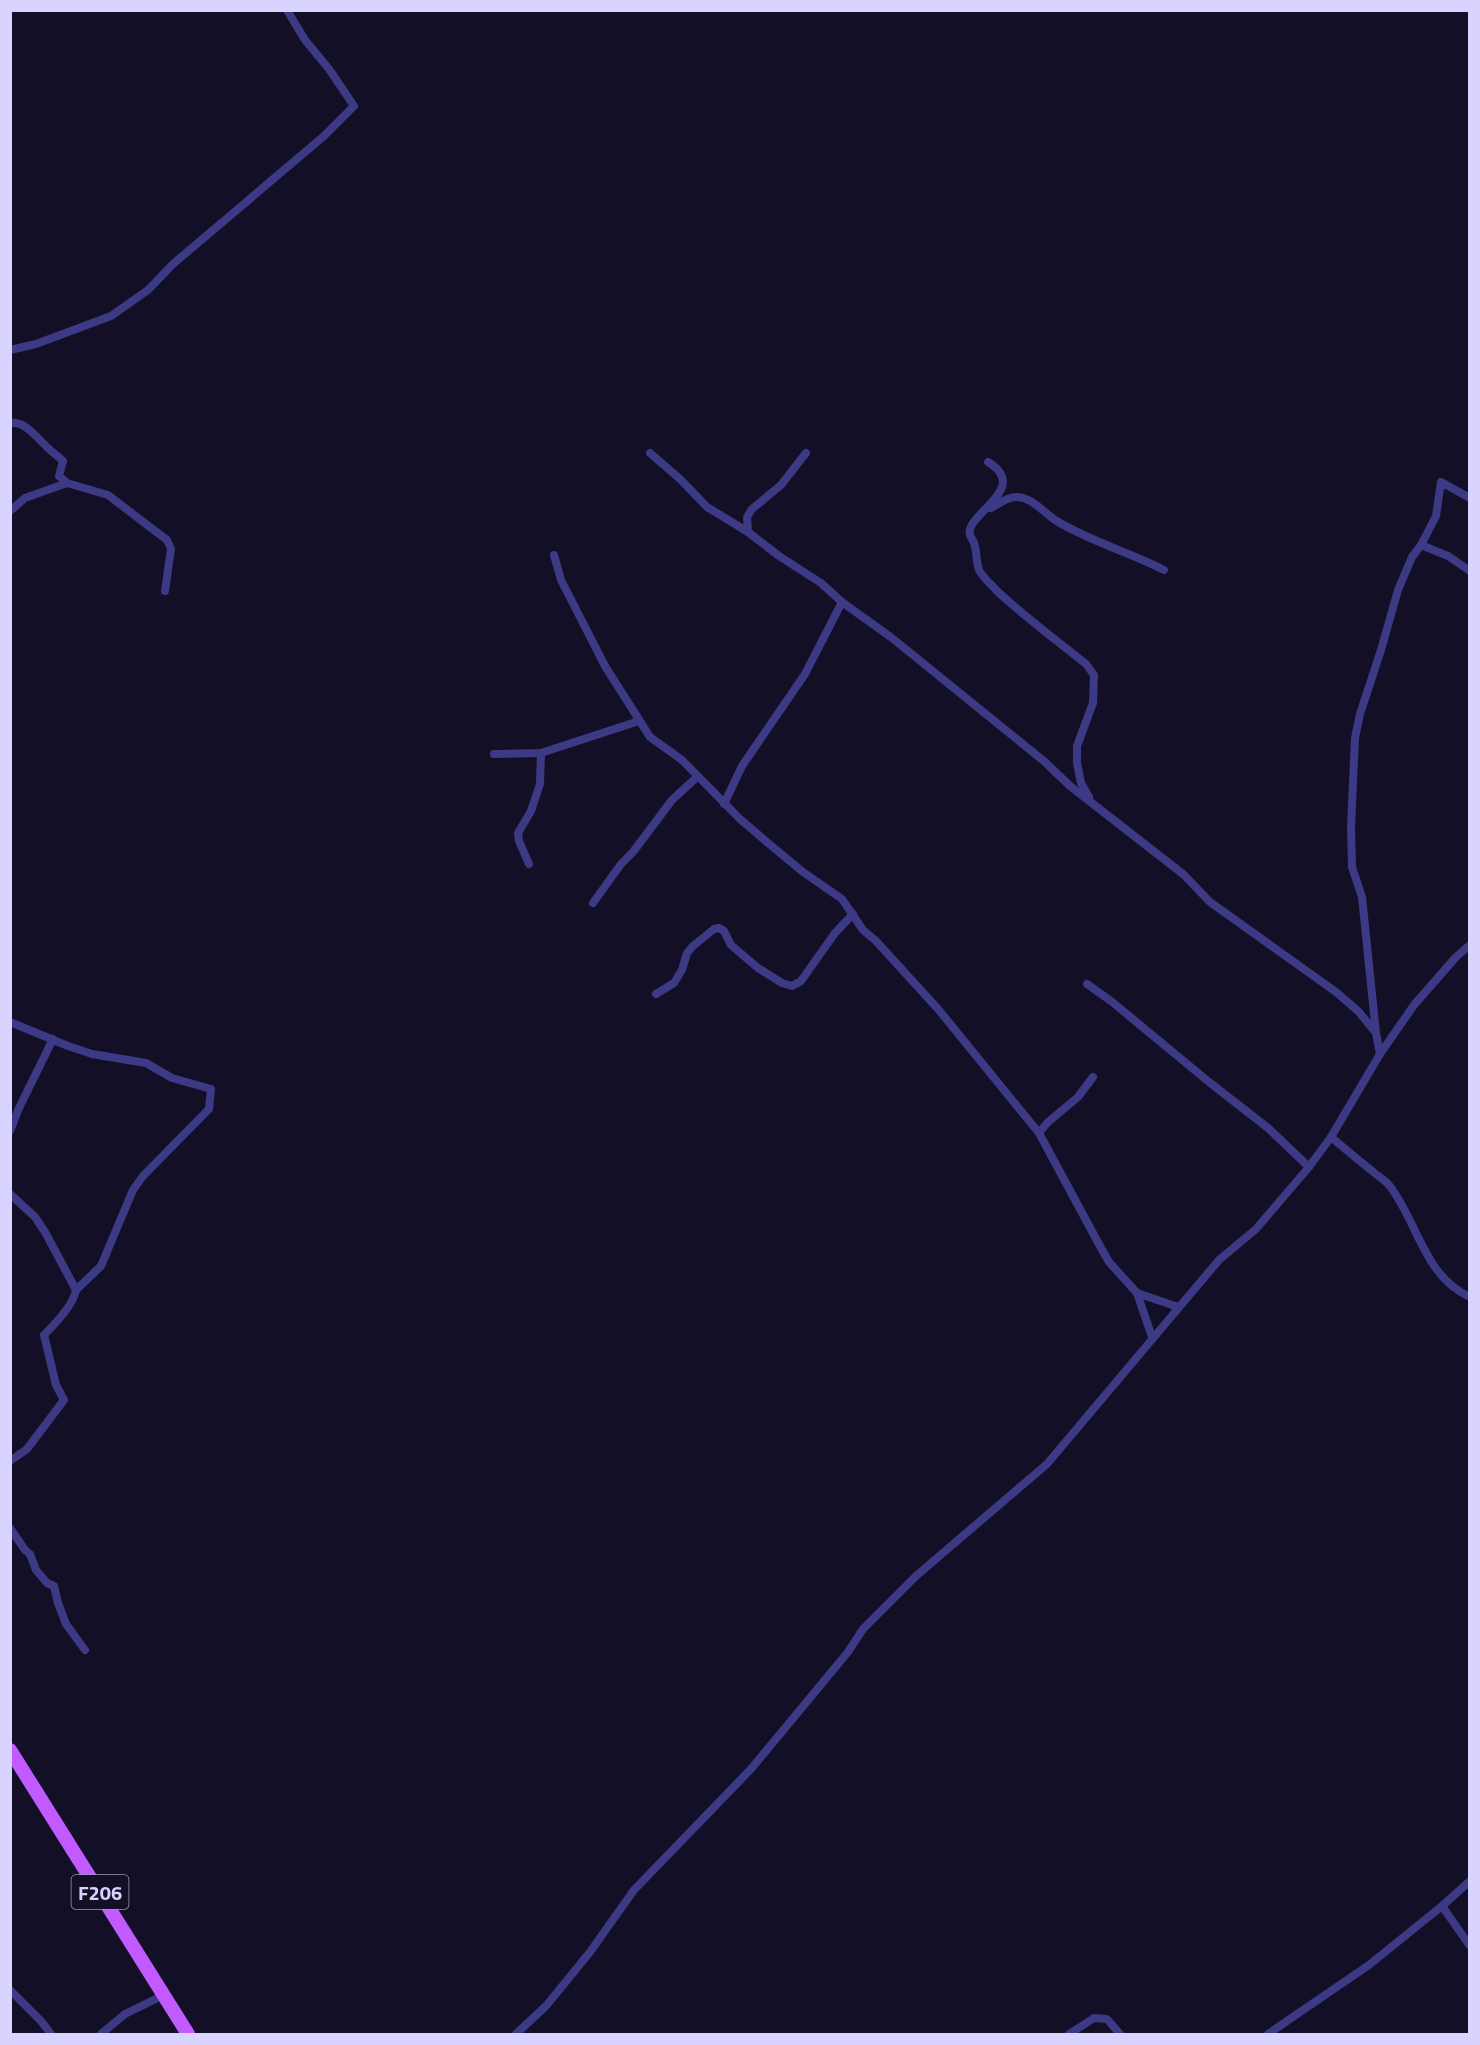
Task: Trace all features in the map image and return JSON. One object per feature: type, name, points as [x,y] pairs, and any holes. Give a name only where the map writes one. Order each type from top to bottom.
[{"type":"main road","name":"F206","points":[[10,1750],[188,2034]]},
{"type":"street","points":[[10,350],[36,344],[111,316],[148,290],[173,264],[324,136],[354,106],[305,39],[287,10]]},
{"type":"street","points":[[10,423],[17,422],[33,432],[63,461],[59,476],[67,483],[108,495],[167,540],[171,549],[165,591]]},
{"type":"street","points":[[650,453],[680,478],[707,507],[748,532],[779,556],[821,583],[1045,762],[1070,786],[1090,800],[1125,831],[1183,874],[1210,902],[1336,992],[1359,1012],[1376,1033]]},
{"type":"street","points":[[748,532],[747,517],[752,509],[781,485],[806,453]]},
{"type":"street","points":[[983,514],[1003,484],[1004,478],[998,468],[988,462]]},
{"type":"street","points":[[1380,1054],[1362,897],[1353,867],[1351,827],[1355,738],[1359,714],[1398,590],[1412,557],[1436,516],[1441,482],[1470,498]]},
{"type":"street","points":[[10,511],[25,498],[67,483]]},
{"type":"street","points":[[1090,800],[1081,783],[1077,763],[1077,746],[1093,703],[1094,675],[1086,664],[1003,596],[979,570],[975,543],[969,533],[970,526],[1001,501],[1016,497],[1029,501],[1054,519],[1078,532],[1164,570]]},
{"type":"street","points":[[1421,545],[1448,556],[1470,571]]},
{"type":"street","points":[[554,555],[561,580],[600,658],[650,738],[682,760],[724,804],[803,872],[842,899],[863,930],[876,941],[938,1009],[1039,1133],[1109,1262],[1137,1293],[1152,1337]]},
{"type":"street","points":[[724,804],[742,766],[805,674],[842,602]]},
{"type":"street","points":[[494,754],[541,753],[639,721]]},
{"type":"street","points":[[529,864],[519,841],[519,833],[536,800],[541,778],[541,753]]},
{"type":"street","points":[[593,903],[672,800],[697,777]]},
{"type":"street","points":[[656,994],[674,983],[682,970],[687,954],[714,928],[724,931],[731,945],[758,968],[782,983],[792,986],[801,981],[835,933],[853,914]]},
{"type":"street","points":[[516,2034],[546,2006],[634,1890],[751,1769],[848,1652],[863,1629],[916,1576],[1047,1464],[1219,1260],[1256,1229],[1309,1167],[1331,1137],[1380,1054],[1414,1005],[1456,957],[1470,945]]},
{"type":"street","points":[[1087,984],[1112,1001],[1268,1128],[1309,1167]]},
{"type":"street","points":[[10,1022],[68,1046],[146,1063],[172,1078],[211,1089],[209,1109],[142,1176],[133,1190],[106,1258],[101,1266],[76,1290],[55,1325],[44,1335],[56,1385],[64,1400],[27,1449],[10,1461]]},
{"type":"street","points":[[10,1131],[53,1039]]},
{"type":"street","points":[[1039,1133],[1047,1123],[1078,1097],[1093,1077]]},
{"type":"street","points":[[1331,1137],[1388,1184],[1408,1217],[1424,1251],[1440,1273],[1461,1293],[1470,1297]]},
{"type":"street","points":[[10,1194],[35,1216],[76,1290]]},
{"type":"street","points":[[1137,1293],[1178,1307]]},
{"type":"street","points":[[10,1528],[30,1554],[36,1570],[47,1583],[54,1586],[66,1624],[85,1650]]},
{"type":"street","points":[[1268,2034],[1369,1965],[1470,1881]]},
{"type":"street","points":[[1442,1906],[1470,1946]]},
{"type":"street","points":[[10,1990],[51,2034]]},
{"type":"street","points":[[101,2034],[125,2014],[164,1995]]},
{"type":"street","points":[[1069,2034],[1095,2018],[1107,2019],[1120,2034]]}]
